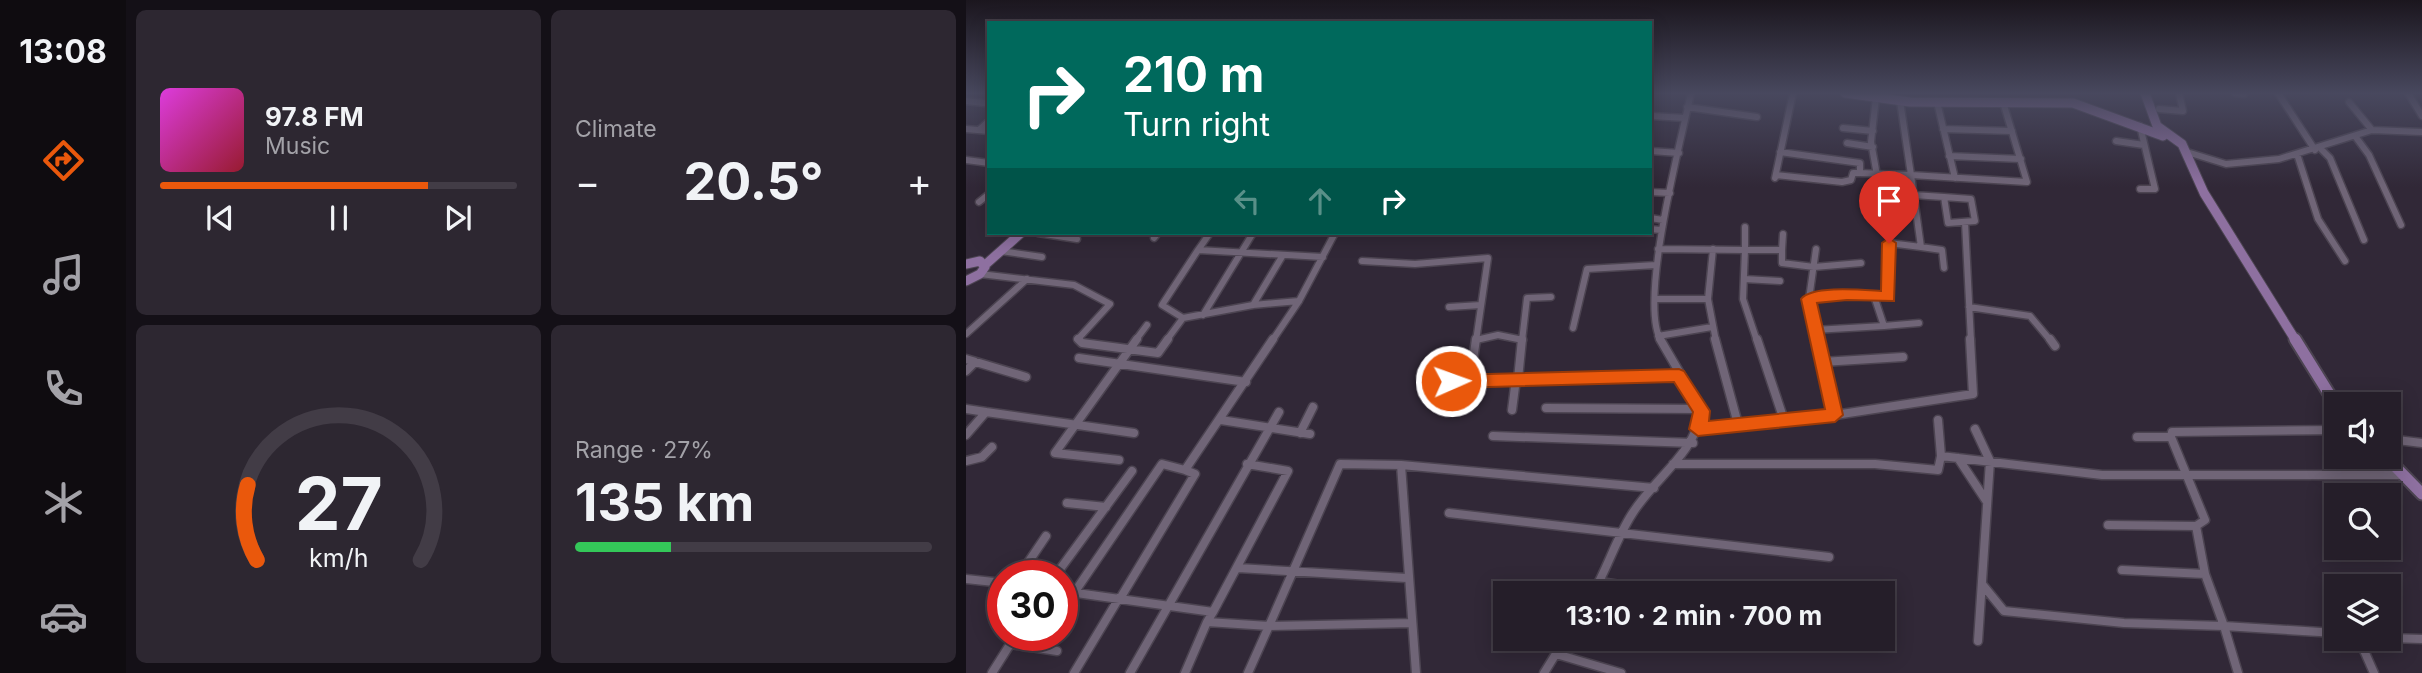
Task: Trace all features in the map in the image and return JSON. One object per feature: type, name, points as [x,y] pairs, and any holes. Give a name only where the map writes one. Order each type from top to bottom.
[{"type":"street","points":[[979,130],[985,124]]},
{"type":"street","points":[[1600,581],[1621,532],[1637,506],[1693,443],[1698,429],[1700,409],[1658,336],[1656,299],[1656,265],[1661,230],[1684,124]]},
{"type":"street","points":[[1786,124],[1775,178],[1842,182],[1851,180],[1853,173],[1860,173],[2027,182],[2010,124]]},
{"type":"street","points":[[1873,124],[1873,147],[1880,192]]},
{"type":"street","points":[[1903,124],[1921,247]]},
{"type":"street","points":[[1943,124],[1955,178]]},
{"type":"street","points":[[2134,124],[2159,133],[2187,152],[2226,164],[2297,154],[2372,130],[2422,132]]},
{"type":"street","points":[[2156,124],[2175,137],[2187,152],[2204,193],[2328,392]]},
{"type":"street","points":[[2300,124],[2318,149],[2330,158],[2364,240]]},
{"type":"street","points":[[2367,124],[2372,130]]},
{"type":"street","points":[[2139,126],[2155,189],[2140,189]]},
{"type":"street","points":[[1843,128],[1873,131]]},
{"type":"street","points":[[966,129],[987,131]]},
{"type":"street","points":[[1943,129],[2012,131]]},
{"type":"street","points":[[2355,136],[2369,155],[2401,225]]},
{"type":"street","points":[[2116,141],[2144,145]]},
{"type":"street","points":[[1847,143],[1873,147]]},
{"type":"street","points":[[1652,151],[1679,153]]},
{"type":"street","points":[[1780,152],[1860,163],[1860,173]]},
{"type":"street","points":[[2297,154],[2318,219],[2345,261]]},
{"type":"street","points":[[1950,156],[2021,159]]},
{"type":"street","points":[[966,160],[987,163]]},
{"type":"street","points":[[1866,191],[1944,196],[1972,199],[1975,221],[1948,223],[1944,196]]},
{"type":"street","points":[[1652,192],[1670,193]]},
{"type":"street","points":[[979,202],[987,196]]},
{"type":"street","points":[[1865,211],[1916,214]]},
{"type":"street","points":[[1652,218],[1663,220]]},
{"type":"street","points":[[1698,429],[1835,415],[1973,394],[1965,222]]},
{"type":"street","points":[[1745,227],[1743,299],[1784,421]]},
{"type":"street","points":[[1652,229],[1661,230]]},
{"type":"street","points":[[1783,234],[1782,262],[1814,267],[1861,263]]},
{"type":"street","points":[[966,281],[977,266],[999,253],[1019,235]]},
{"type":"street","points":[[1049,235],[1077,240]]},
{"type":"street","points":[[1209,235],[1162,305],[1183,318],[1254,305],[1299,301]]},
{"type":"street","points":[[1203,315],[1252,235]]},
{"type":"street","points":[[1185,470],[1299,301],[1334,235]]},
{"type":"street","points":[[1809,299],[1888,297],[1889,243],[1942,250],[1944,268]]},
{"type":"street","points":[[1658,249],[1782,250]]},
{"type":"street","points":[[1713,249],[1708,299],[1712,327],[1738,424]]},
{"type":"street","points":[[1816,249],[1809,299],[1814,331],[1835,415]]},
{"type":"street","points":[[1198,250],[1323,257]]},
{"type":"street","points":[[999,253],[1042,257]]},
{"type":"street","points":[[1254,305],[1283,255]]},
{"type":"street","points":[[1362,261],[1415,264],[1488,258],[1470,380]]},
{"type":"street","points":[[1573,328],[1587,269],[1656,265]]},
{"type":"street","points":[[977,266],[1027,279],[1074,285],[1110,304],[1078,339],[1082,344],[1158,353],[1183,318]]},
{"type":"street","points":[[966,334],[1027,279]]},
{"type":"street","points":[[1744,279],[1780,281]]},
{"type":"street","points":[[1874,296],[1884,326]]},
{"type":"street","points":[[1512,410],[1527,298],[1551,297]]},
{"type":"street","points":[[1656,299],[1708,299]]},
{"type":"street","points":[[1450,307],[1481,305]]},
{"type":"street","points":[[1969,307],[2030,316],[2055,346]]},
{"type":"street","points":[[1814,331],[1919,323]]},
{"type":"street","points":[[1119,460],[1055,453],[1147,325]]},
{"type":"street","points":[[1658,336],[1712,327]]},
{"type":"street","points":[[1476,340],[1498,335],[1523,340]]},
{"type":"street","points":[[1822,362],[1903,357]]},
{"type":"street","points":[[1079,358],[1246,382]]},
{"type":"street","points":[[966,359],[1026,377]]},
{"type":"street","points":[[966,370],[975,362]]},
{"type":"street","points":[[1432,382],[1679,375]]},
{"type":"street","points":[[1300,433],[1313,407]]},
{"type":"street","points":[[1546,408],[1700,409]]},
{"type":"street","points":[[966,410],[1049,419],[1072,426],[1134,433]]},
{"type":"street","points":[[966,435],[986,412]]},
{"type":"street","points":[[1130,673],[1279,412]]},
{"type":"street","points":[[1221,420],[1310,434]]},
{"type":"street","points":[[1673,464],[1875,464],[1938,470],[1941,456],[1938,420]]},
{"type":"street","points":[[1975,429],[1990,461],[1978,641]]},
{"type":"street","points":[[2108,525],[2196,526],[2205,516],[2171,437],[2172,432],[2324,430]]},
{"type":"street","points":[[1493,436],[1693,443]]},
{"type":"street","points":[[2137,437],[2171,437]]},
{"type":"street","points":[[2401,440],[2422,443]]},
{"type":"street","points":[[966,461],[982,457],[992,447]]},
{"type":"street","points":[[1941,456],[2102,475],[2403,475]]},
{"type":"street","points":[[1958,458],[1987,503]]},
{"type":"street","points":[[1248,673],[1343,461],[1654,488]]},
{"type":"street","points":[[1074,673],[1195,474],[1162,464],[1078,587]]},
{"type":"street","points":[[1185,673],[1213,612],[1288,471],[1247,464]]},
{"type":"street","points":[[1401,465],[1407,578],[1416,673]]},
{"type":"street","points":[[2397,469],[2422,493]]},
{"type":"street","points":[[1067,560],[1132,471]]},
{"type":"street","points":[[1067,503],[1106,507]]},
{"type":"street","points":[[1448,513],[1829,557]]},
{"type":"street","points":[[2196,526],[2205,574],[2238,673]]},
{"type":"street","points":[[1030,560],[1046,536]]},
{"type":"street","points":[[1238,568],[1407,578]]},
{"type":"street","points":[[2122,570],[2205,574]]},
{"type":"street","points":[[966,579],[987,581]]},
{"type":"street","points":[[1982,583],[2004,611],[2124,623],[2324,633]]},
{"type":"street","points":[[1078,593],[1213,612]]},
{"type":"street","points":[[1208,622],[1269,626],[1412,623]]},
{"type":"street","points":[[2401,638],[2422,639]]},
{"type":"street","points":[[992,673],[1006,651]]},
{"type":"street","points":[[1544,673],[1558,651]]},
{"type":"street","points":[[2364,651],[2374,673]]},
{"type":"street","points":[[1556,654],[1621,673]]},
{"type":"route","points":[[1451,381],[1679,375],[1702,411],[1698,429],[1835,415],[1809,299],[1847,294],[1888,297],[1889,243]]}]
